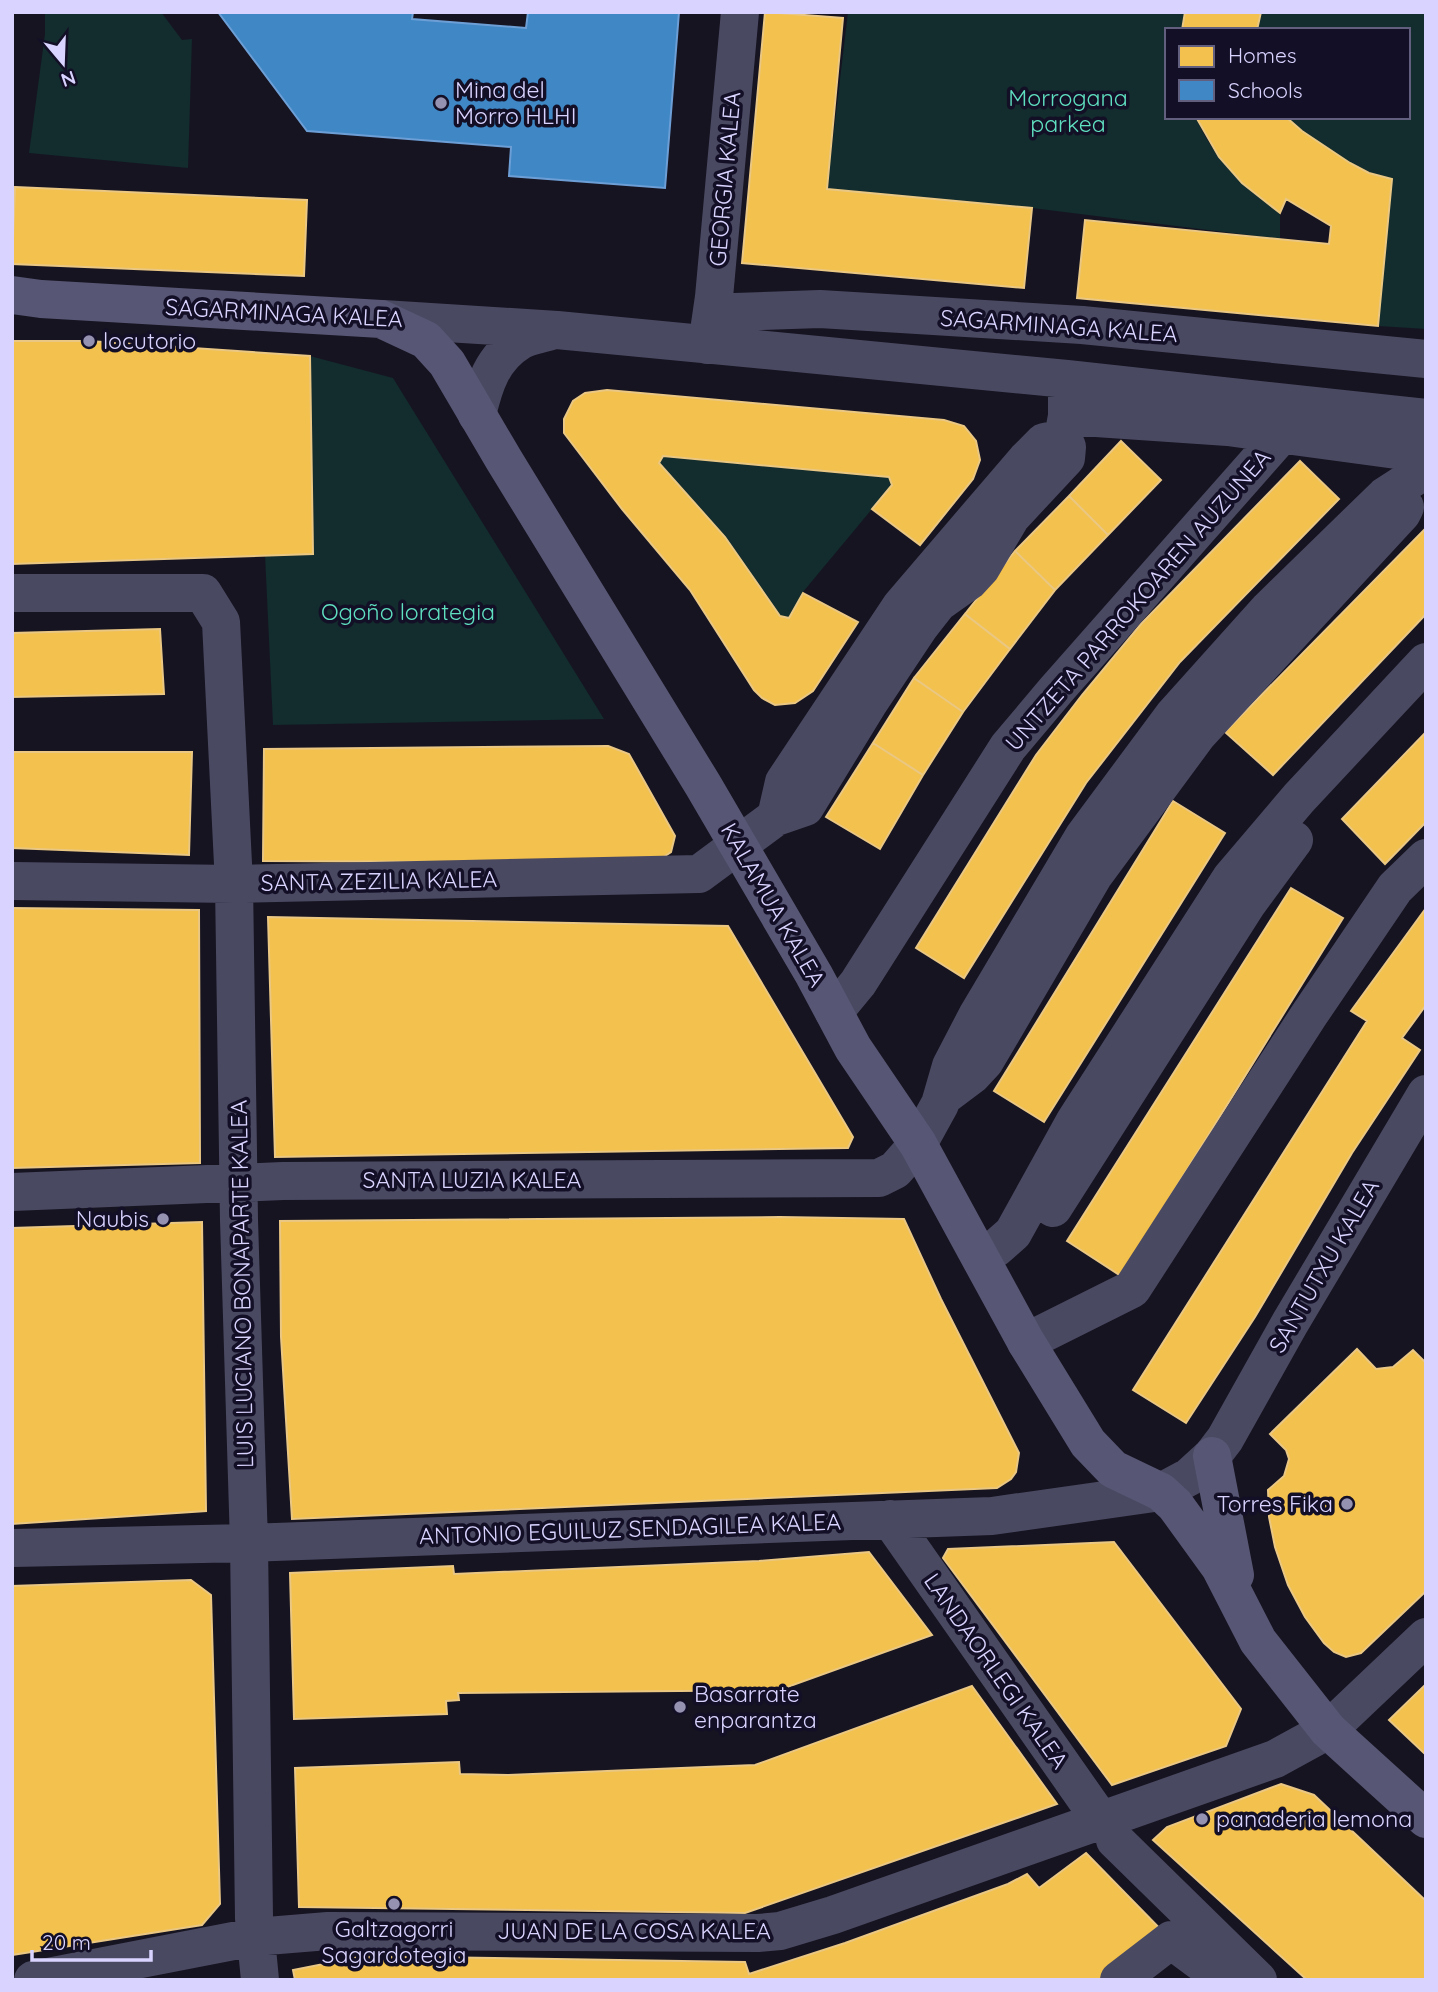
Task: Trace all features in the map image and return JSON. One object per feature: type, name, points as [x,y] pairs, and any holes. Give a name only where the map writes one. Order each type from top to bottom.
[{"type":"street","name":"GEORGIA KALEA","points":[[707,345],[714,296],[740,12]]},
{"type":"street","name":"SAGARMINAGA KALEA","points":[[12,296],[557,330],[1067,379],[1423,450]]},
{"type":"street","name":"SAGARMINAGA KALEA","points":[[707,345],[735,312],[820,309],[1082,325],[1426,359]]},
{"type":"street","name":"KALAMUA KALEA","points":[[381,319],[426,340],[447,363],[703,785],[853,1048],[918,1144],[1026,1342],[1088,1443],[1114,1469],[1161,1492]]},
{"type":"street","name":"SAGARMINAGA KALEA","points":[[477,415],[484,386],[494,365],[521,340],[557,330]]},
{"type":"street","points":[[738,846],[776,817],[784,782],[901,606],[1026,460],[1044,442],[1065,427],[1067,379]]},
{"type":"street","name":"UNTZETA PARROKOAREN AUZUNEA","points":[[1065,427],[1228,427],[1423,450]]},
{"type":"street","name":"UNTZETA PARROKOAREN AUZUNEA","points":[[834,1012],[858,983],[1009,747],[1282,434]]},
{"type":"street","points":[[918,1144],[943,1097],[951,1066],[977,1016],[1084,836],[1173,716],[1269,609],[1385,496],[1423,450]]},
{"type":"street","name":"LUIS LUCIANO BONAPARTE KALEA","points":[[12,593],[203,593],[221,622],[234,884],[249,1543],[254,1937],[260,1980]]},
{"type":"street","points":[[1013,1233],[1075,1121],[1231,878],[1299,798],[1426,662]]},
{"type":"street","points":[[980,1256],[996,1248],[1013,1233],[1048,1217],[1247,904],[1315,811],[1426,697]]},
{"type":"street","name":"SANTA ZEZILIA KALEA","points":[[12,880],[234,884],[699,874],[738,846]]},
{"type":"street","points":[[1026,1342],[1132,1289],[1309,1015],[1395,888],[1426,858]]},
{"type":"street","name":"SANTUTXU KALEA","points":[[1219,1447],[1426,1094]]},
{"type":"street","name":"SANTA LUZIA KALEA","points":[[12,1192],[283,1181],[879,1178],[895,1170],[918,1144]]},
{"type":"street","points":[[1219,1447],[1228,1550],[1245,1614]]},
{"type":"street","name":"ANTONIO EGUILUZ SENDAGILEA KALEA","points":[[12,1548],[249,1543],[992,1516],[1161,1492],[1189,1477],[1219,1447]]},
{"type":"street","points":[[1161,1492],[1198,1534],[1220,1567],[1258,1642],[1328,1730],[1426,1819]]},
{"type":"street","name":"LANDAORLEGI KALEA","points":[[890,1519],[1109,1831],[1229,1974]]},
{"type":"street","name":"JUAN DE LA COSA KALEA","points":[[33,1980],[254,1937],[328,1931],[780,1931],[1109,1831],[1275,1759],[1328,1730],[1426,1637]]},
{"type":"street","points":[[1119,1980],[1171,1940],[1229,1974]]},
{"type":"green space","points":[[45,12],[161,12],[182,40],[192,39],[188,168],[29,153],[45,34]]},
{"type":"green space","name":"Morrogana parkea","points":[[848,12],[1185,12],[1182,28],[1165,28],[1165,119],[1197,119],[1220,159],[1254,193],[1280,213],[1280,239],[1032,208],[827,189]]},
{"type":"green space","points":[[1261,12],[1426,12],[1426,329],[1378,326],[1392,180],[1363,169],[1336,154],[1288,119],[1410,119],[1410,28],[1257,28]]},
{"type":"green space","name":"Ogoño lorategia","points":[[310,356],[393,378],[604,719],[273,725],[265,555],[313,554]]},
{"type":"green space","points":[[663,456],[889,477],[892,485],[803,592],[789,618],[780,616],[659,463]]},
{"type":"building: Homes","points":[[765,12],[843,18],[827,189],[1032,208],[1024,288],[742,263]]},
{"type":"building: Homes","points":[[1185,12],[1261,12],[1257,28],[1182,28]]},
{"type":"building: Homes","points":[[1197,119],[1288,119],[1350,163],[1369,173],[1392,179],[1378,326],[1077,298],[1085,220],[1329,244],[1331,226],[1286,199],[1280,213],[1242,183],[1219,157]]},
{"type":"building: Homes","points":[[15,187],[307,200],[304,276],[12,264]]},
{"type":"building: Homes","points":[[12,341],[89,341],[310,356],[313,554],[12,564]]},
{"type":"building: Homes","points":[[607,390],[944,420],[964,426],[976,441],[980,460],[973,479],[920,545],[872,509],[892,485],[889,477],[663,456],[659,463],[725,537],[780,616],[789,618],[803,593],[858,622],[813,691],[795,703],[775,705],[754,690],[690,590],[622,509],[564,433],[564,419],[573,401],[585,393]]},
{"type":"building: Homes","points":[[1121,441],[1161,480],[1108,535],[1069,496]]},
{"type":"building: Homes","points":[[1300,461],[1339,499],[1180,662],[1086,783],[964,978],[916,948],[1036,755],[1082,695],[1141,624]]},
{"type":"building: Homes","points":[[1069,496],[1108,535],[1055,590],[1015,551]]},
{"type":"building: Homes","points":[[1426,528],[1426,614],[1273,775],[1225,732]]},
{"type":"building: Homes","points":[[1015,551],[1055,590],[1010,649],[965,614]]},
{"type":"building: Homes","points":[[965,614],[1010,649],[963,712],[914,678]]},
{"type":"building: Homes","points":[[160,629],[164,694],[12,697],[12,633]]},
{"type":"building: Homes","points":[[914,678],[963,712],[923,775],[873,743]]},
{"type":"building: Homes","points":[[1426,732],[1426,822],[1385,864],[1342,819]]},
{"type":"building: Homes","points":[[873,743],[923,775],[880,849],[826,817]]},
{"type":"building: Homes","points":[[608,746],[629,754],[675,836],[671,852],[654,863],[263,861],[264,749]]},
{"type":"building: Homes","points":[[12,752],[192,752],[189,855],[12,848]]},
{"type":"building: Homes","points":[[1173,801],[1225,833],[1044,1122],[994,1091]]},
{"type":"building: Homes","points":[[1291,888],[1343,918],[1121,1276],[1067,1241]]},
{"type":"building: Homes","points":[[12,908],[199,910],[200,1163],[12,1168]]},
{"type":"building: Homes","points":[[1426,908],[1426,1005],[1402,1038],[1420,1050],[1352,1153],[1255,1317],[1186,1423],[1133,1390],[1367,1021],[1351,1011]]},
{"type":"building: Homes","points":[[268,917],[728,926],[853,1137],[848,1148],[275,1157]]},
{"type":"building: Homes","points":[[780,1217],[904,1219],[1019,1453],[1016,1472],[1011,1479],[997,1488],[292,1519],[281,1337],[280,1221]]},
{"type":"building: Homes","points":[[202,1222],[206,1511],[12,1524],[12,1228]]},
{"type":"building: Homes","name":"Torres Fika","points":[[1357,1349],[1376,1369],[1393,1367],[1413,1350],[1426,1363],[1426,1591],[1361,1653],[1346,1657],[1334,1652],[1324,1643],[1305,1617],[1288,1585],[1275,1547],[1269,1517],[1268,1490],[1284,1476],[1289,1459],[1286,1450],[1270,1434]]},
{"type":"building: Homes","points":[[1114,1542],[1241,1709],[1226,1746],[1112,1785],[943,1558],[948,1549]]},
{"type":"building: Homes","points":[[869,1552],[932,1635],[779,1690],[458,1693],[459,1700],[446,1701],[447,1714],[294,1719],[290,1573],[453,1566],[454,1574],[759,1561]]},
{"type":"building: Homes","points":[[191,1580],[211,1595],[220,1904],[202,1925],[12,1955],[12,1586]]},
{"type":"building: Homes","points":[[1426,1684],[1426,1755],[1389,1720]]},
{"type":"building: Homes","points":[[972,1686],[1057,1804],[745,1913],[299,1907],[295,1768],[459,1762],[460,1774],[508,1775],[755,1765]]},
{"type":"building: Homes","points":[[1281,1784],[1314,1795],[1426,1901],[1426,1980],[1307,1980],[1153,1840],[1167,1827]]},
{"type":"building: Homes","points":[[1086,1853],[1171,1940],[1119,1980],[295,1980],[293,1970],[364,1956],[745,1962],[749,1974],[845,1943],[1008,1884],[1027,1874],[1039,1888]]},
{"type":"building: Schools","points":[[218,12],[413,12],[412,19],[526,28],[528,12],[679,12],[665,188],[509,176],[511,147],[307,131]]},
{"type":"place","name":"Mina del Morro HLHI","points":[[441,103]]},
{"type":"place","name":"locutorio","points":[[89,341]]},
{"type":"place","name":"Naubis","points":[[163,1219]]},
{"type":"place","name":"Torres Fika","points":[[1347,1504]]},
{"type":"place","name":"Basarrate enparantza","points":[[680,1707]]},
{"type":"place","name":"panaderia lemona","points":[[1202,1819]]},
{"type":"place","name":"Galtzagorri Sagardotegia","points":[[394,1904]]}]
